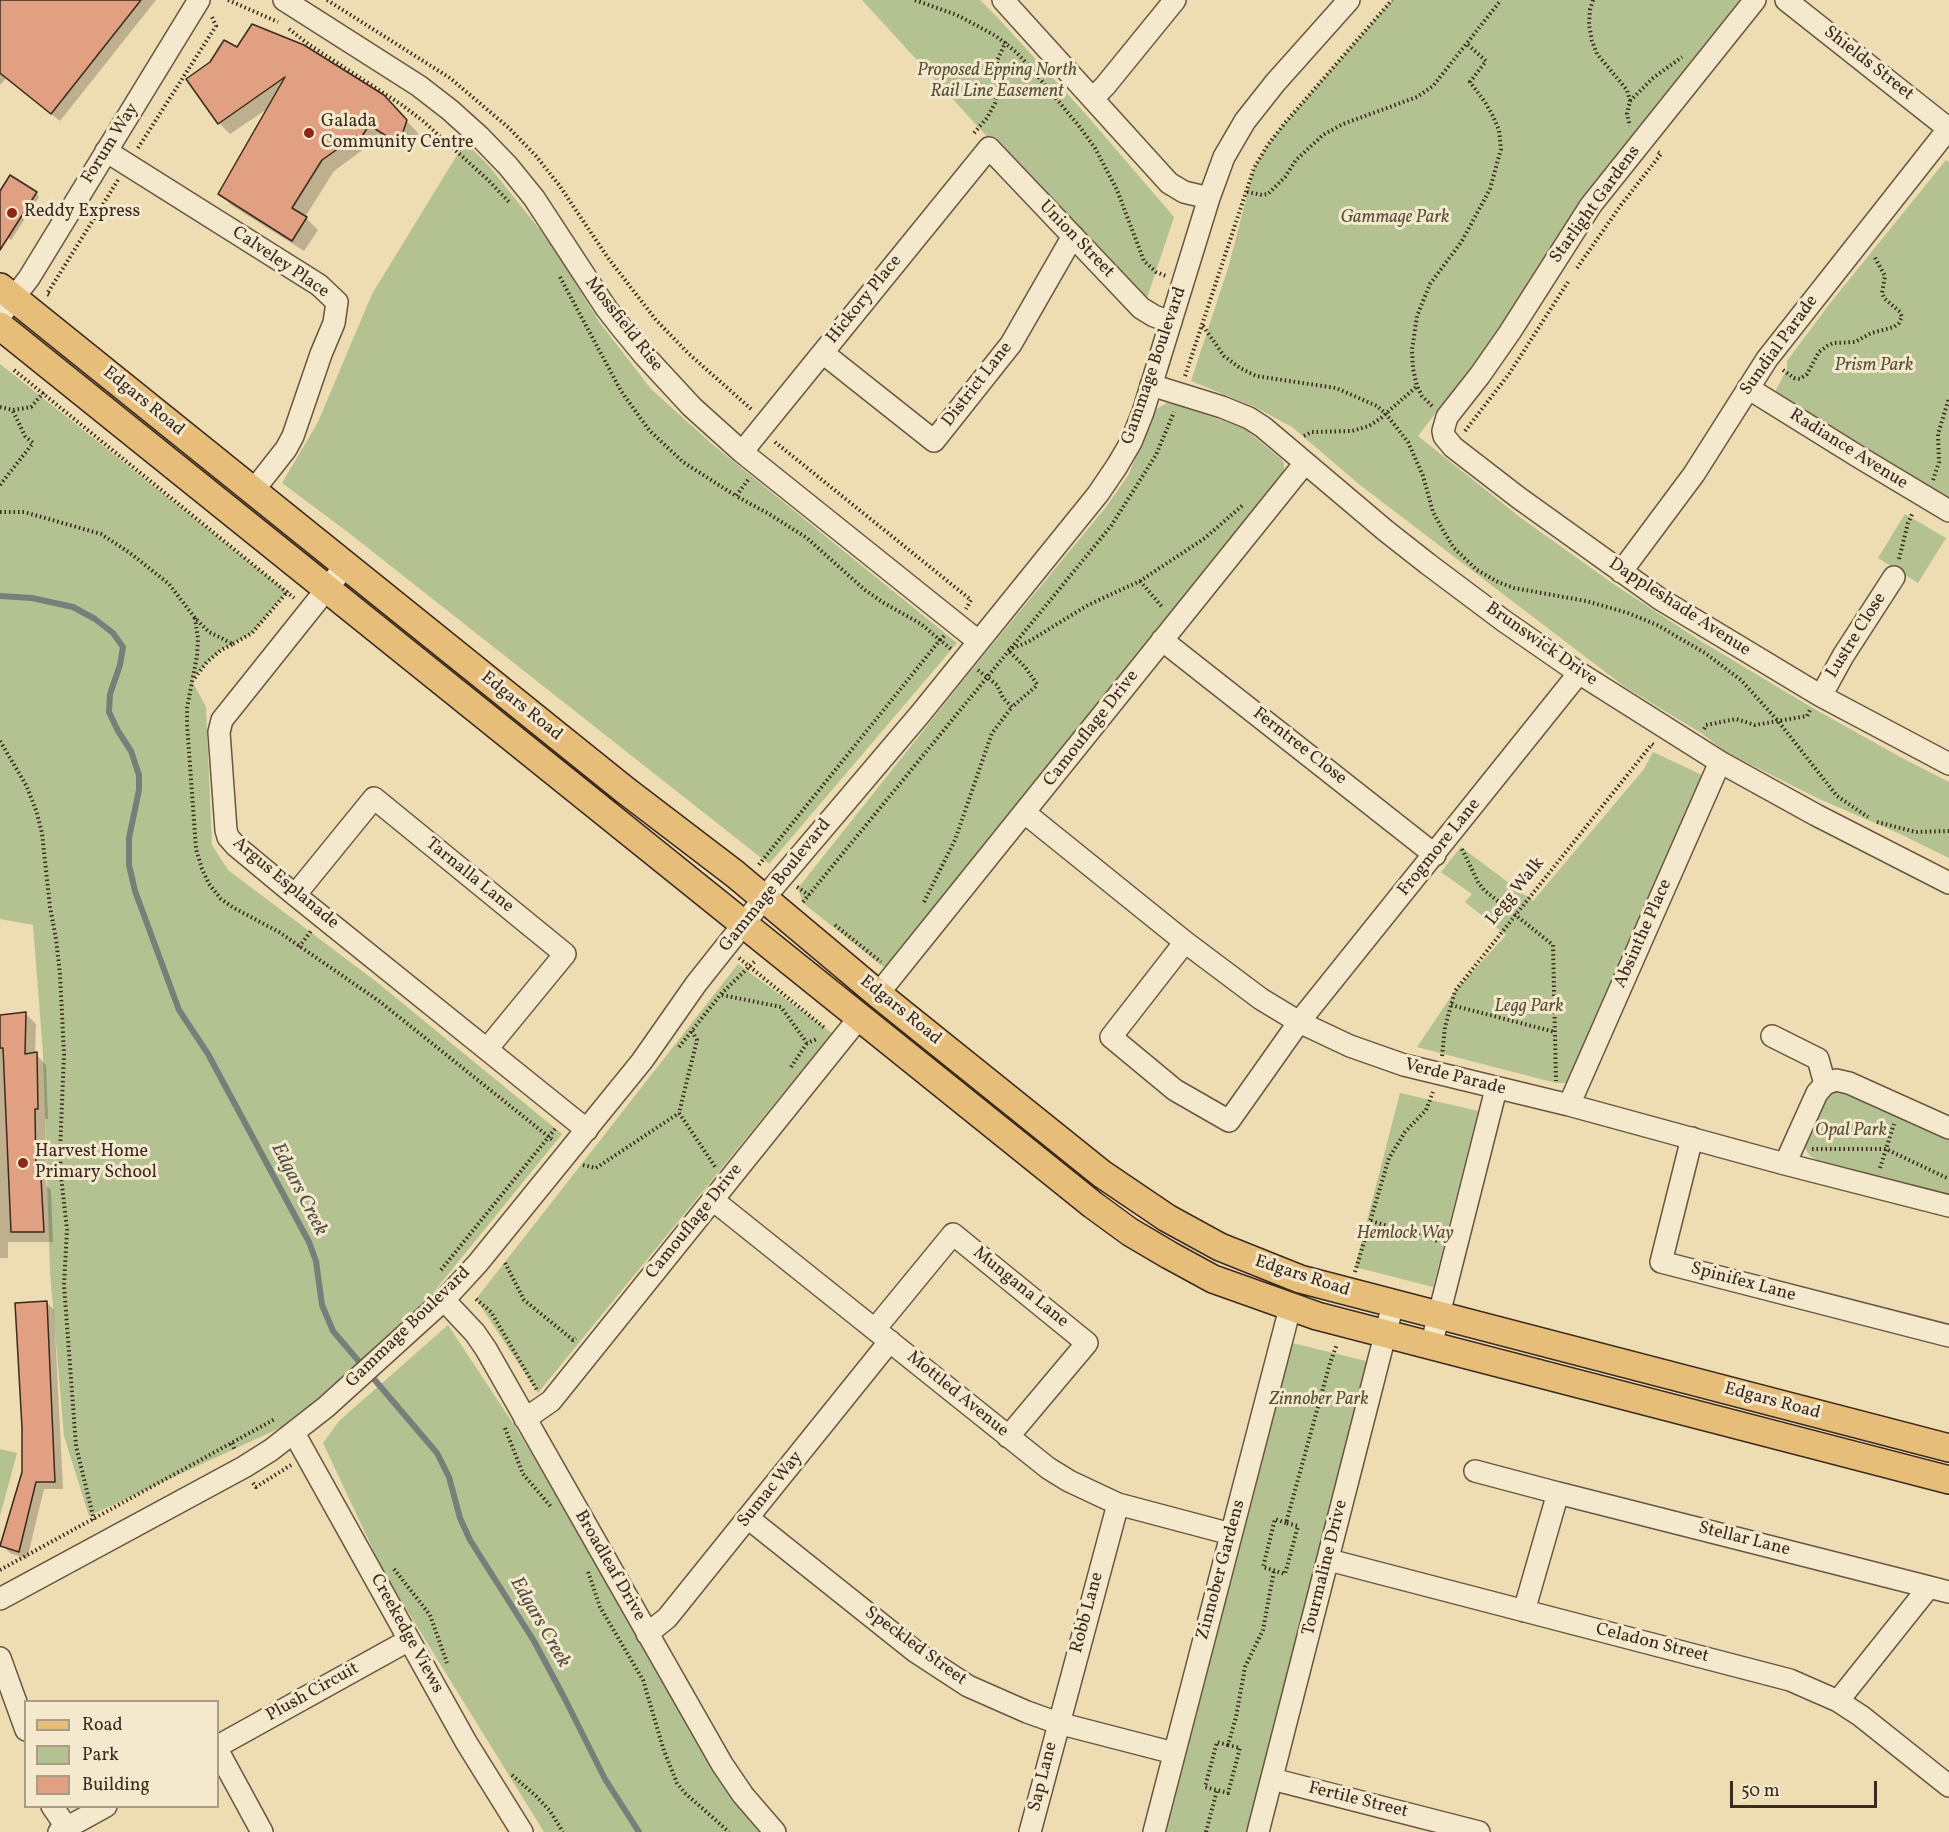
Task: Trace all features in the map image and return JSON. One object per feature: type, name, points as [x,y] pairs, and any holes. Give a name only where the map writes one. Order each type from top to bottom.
[{"type":"main road","name":"Edgars Road","points":[[5,301],[253,491],[625,790],[765,897],[878,994],[1102,1174],[1167,1218],[1220,1247],[1300,1279],[1949,1448]]},
{"type":"main road","name":"Edgars Road","points":[[0,326],[859,1018],[1084,1198],[1130,1232],[1213,1279],[1290,1308],[1949,1480]]},
{"type":"street","name":"Mossfield Rise","points":[[284,0],[419,86],[480,137],[534,198],[606,308],[643,354],[692,407],[742,452],[978,641]]},
{"type":"street","points":[[1093,98],[1175,0]]},
{"type":"street","name":"Gammage Boulevard","points":[[0,1599],[244,1467],[294,1433],[444,1300],[478,1263],[642,1061],[696,984],[765,897],[921,713],[1098,494],[1131,442],[1224,157],[1245,121],[1275,82],[1349,0]]},
{"type":"street","name":"Starlight Gardens","points":[[1447,417],[1510,332],[1591,205],[1755,0]]},
{"type":"street","name":"Shields Street","points":[[1786,0],[1949,129]]},
{"type":"street","name":"Forum Way","points":[[5,301],[74,207],[83,187],[106,151],[206,7]]},
{"type":"street","points":[[1012,7],[1169,183],[1184,192],[1209,198]]},
{"type":"street","name":"Sundial Parade","points":[[1621,572],[1694,474],[1767,359],[1949,129]]},
{"type":"street","name":"Hickory Place","points":[[742,452],[823,352],[981,141]]},
{"type":"street","name":"Union Street","points":[[981,141],[1140,308],[1171,322]]},
{"type":"street","name":"Calveley Place","points":[[106,151],[319,285],[337,302],[334,323],[293,436],[286,449],[253,491]]},
{"type":"street","name":"District Lane","points":[[823,352],[934,441],[1011,344],[1073,236]]},
{"type":"street","name":"Brunswick Drive","points":[[1151,385],[1176,403],[1222,407],[1249,418],[1420,558],[1579,673],[1720,762],[1826,821],[1949,883]]},
{"type":"street","name":"Radiance Avenue","points":[[1748,388],[1949,510]]},
{"type":"street","name":"Dappleshade Avenue","points":[[1447,417],[1443,430],[1444,436],[1453,447],[1621,572],[1708,629],[1821,696],[1949,764]]},
{"type":"street","name":"Camouflage Drive","points":[[878,994],[1178,621],[1298,457]]},
{"type":"street","name":"Argus Esplanade","points":[[345,566],[222,720],[219,732],[228,837],[236,846],[587,1130]]},
{"type":"street","name":"Lustre Close","points":[[1821,696],[1843,656],[1894,577]]},
{"type":"street","name":"Ferntree Close","points":[[1162,640],[1435,855]]},
{"type":"street","name":"Frogmore Lane","points":[[1185,942],[1110,1037],[1175,1090],[1228,1122],[1299,1022],[1579,673]]},
{"type":"street","name":"Absinthe Place","points":[[1572,1097],[1720,762]]},
{"type":"street","name":"Tarnalla Lane","points":[[295,894],[374,798],[565,954],[487,1049]]},
{"type":"street","name":"Verde Parade","points":[[1025,813],[1185,942],[1262,999],[1299,1022],[1350,1047],[1496,1089],[1572,1097],[1692,1138],[1949,1206]]},
{"type":"street","name":"Camouflage Drive","points":[[525,1419],[551,1401],[859,1018]]},
{"type":"street","points":[[1772,1036],[1818,1059],[1825,1084]]},
{"type":"street","points":[[1785,1164],[1817,1093],[1825,1084],[1836,1080],[1849,1083],[1949,1128]]},
{"type":"street","points":[[1431,1346],[1496,1089]]},
{"type":"street","name":"Spinifex Lane","points":[[1692,1138],[1661,1262],[1949,1336]]},
{"type":"street","name":"Mottled Avenue","points":[[713,1200],[1008,1437],[1069,1481],[1118,1504],[1231,1534]]},
{"type":"street","name":"Mungana Lane","points":[[883,1335],[953,1234],[1087,1342],[1008,1437]]},
{"type":"street","name":"Broadleaf Drive","points":[[444,1300],[475,1333],[722,1764],[750,1803],[775,1832]]},
{"type":"street","name":"Tourmaline Drive","points":[[1258,1832],[1393,1304]]},
{"type":"street","name":"Zinnober Gardens","points":[[1154,1832],[1290,1308]]},
{"type":"street","name":"Sumac Way","points":[[647,1634],[667,1618],[748,1518],[883,1335]]},
{"type":"street","name":"Creekedge Views","points":[[294,1433],[482,1771],[522,1832]]},
{"type":"street","name":"Stellar Lane","points":[[1475,1471],[1939,1590],[1838,1701]]},
{"type":"street","points":[[1524,1611],[1558,1493]]},
{"type":"street","name":"Robb Lane","points":[[1058,1723],[1118,1504]]},
{"type":"street","name":"Speckled Street","points":[[748,1518],[943,1671],[998,1701],[1058,1723],[1174,1753]]},
{"type":"street","name":"Celadon Street","points":[[1329,1560],[1790,1680],[1838,1701],[1882,1731],[1949,1785]]},
{"type":"street","name":"Plush Circuit","points":[[219,1745],[409,1640]]},
{"type":"street","points":[[0,1658],[24,1724]]},
{"type":"street","name":"Sap Lane","points":[[1030,1832],[1058,1723]]},
{"type":"street","points":[[219,1753],[262,1832]]},
{"type":"street","name":"Fertile Street","points":[[1272,1779],[1479,1832]]},
{"type":"street","points":[[53,1808],[63,1830],[102,1808]]},
{"type":"path","points":[[228,0],[284,25],[308,44],[402,105],[442,138],[513,206]]},
{"type":"path","points":[[915,0],[957,15],[1005,42],[1016,52],[1095,148],[1117,190],[1144,261],[1159,273],[1214,291]]},
{"type":"path","points":[[813,908],[804,902],[1111,526],[1156,455],[1203,325],[1254,168],[1267,146],[1392,0]]},
{"type":"path","points":[[1246,192],[1268,194],[1285,177],[1296,160],[1323,135],[1343,124],[1397,105],[1433,86],[1501,0]]},
{"type":"path","points":[[57,302],[47,294],[216,26],[206,7]]},
{"type":"path","points":[[981,141],[998,86],[997,61],[1005,42],[1012,7]]},
{"type":"path","points":[[1447,417],[1422,396],[1417,386],[1412,350],[1417,315],[1423,298],[1434,279],[1477,217],[1490,189],[1501,148],[1499,130],[1493,116],[1470,82],[1485,61],[1467,44]]},
{"type":"path","points":[[1630,101],[1653,78],[1686,55]]},
{"type":"path","points":[[1767,359],[1794,378],[1800,379],[1807,374],[1813,359],[1827,346],[1833,343],[1855,342],[1871,333],[1894,327],[1899,323],[1902,317],[1900,312],[1884,298],[1882,293],[1885,276],[1862,237]]},
{"type":"path","points":[[558,274],[621,391],[649,430],[682,462],[736,496]]},
{"type":"path","points":[[1203,325],[1224,356],[1256,376],[1336,388],[1364,399],[1386,414],[1408,442],[1430,503],[1444,532],[1454,548],[1477,570],[1514,588],[1608,606],[1657,625],[1726,667],[1741,680],[1778,721],[1837,796],[1853,808],[1875,821],[1898,829],[1916,832],[1949,831]]},
{"type":"path","points":[[9,365],[43,395],[310,610]]},
{"type":"path","points":[[0,407],[13,410],[31,407],[60,374]]},
{"type":"path","points":[[1298,457],[1308,434],[1361,429],[1375,423],[1417,386]]},
{"type":"path","points":[[1176,403],[1185,416]]},
{"type":"path","points":[[752,408],[748,414],[750,423],[971,600],[940,640],[985,678],[997,685],[1003,698],[1012,707]]},
{"type":"path","points":[[0,485],[33,443],[25,436],[13,410]]},
{"type":"path","points":[[1008,650],[1028,642],[1088,605],[1140,581],[1205,538],[1247,501]]},
{"type":"path","points":[[0,512],[24,512],[101,534],[130,553],[169,584],[209,632],[233,644]]},
{"type":"path","points":[[1140,581],[1162,607],[1178,621]]},
{"type":"path","points":[[192,681],[207,662],[221,650],[252,633],[287,592]]},
{"type":"path","points":[[920,909],[955,840],[992,733],[1012,707],[1037,684],[1025,667],[1008,650]]},
{"type":"path","points":[[1694,747],[1706,725],[1736,719],[1755,725],[1807,716],[1821,696]]},
{"type":"path","points":[[0,741],[26,785],[36,810],[42,833],[56,939],[64,1054],[60,1159],[67,1230],[64,1285],[76,1446],[94,1520]]},
{"type":"path","name":"Legg Walk","points":[[1351,1293],[1356,1267],[1389,1158],[1405,1132],[1430,1104],[1438,1074],[1450,1005],[1455,991],[1652,744]]},
{"type":"path","points":[[1450,835],[1467,856],[1484,890],[1553,945],[1556,1085],[1572,1097]]},
{"type":"path","points":[[830,921],[882,963],[889,954]]},
{"type":"path","points":[[750,968],[831,1033],[807,1043],[789,1071]]},
{"type":"path","points":[[721,994],[781,1007],[807,1043]]},
{"type":"path","points":[[1450,1005],[1555,1032]]},
{"type":"path","points":[[1875,1186],[1900,1106]]},
{"type":"path","points":[[583,1165],[596,1168],[679,1113]]},
{"type":"path","points":[[440,1272],[567,1114]]},
{"type":"path","points":[[1811,1149],[1886,1149],[1949,1179]]},
{"type":"path","points":[[707,1173],[720,1157]]},
{"type":"path","points":[[1371,1221],[1456,1246]]},
{"type":"path","points":[[504,1263],[524,1300],[573,1340]]},
{"type":"path","points":[[476,1299],[490,1312],[538,1393],[544,1384]]},
{"type":"path","points":[[1286,1523],[1343,1323]]},
{"type":"path","points":[[567,1349],[580,1332]]},
{"type":"path","points":[[0,1570],[281,1416]]},
{"type":"path","points":[[513,1448],[529,1483],[555,1512]]},
{"type":"path","points":[[1275,1520],[1286,1523],[1298,1526],[1285,1574],[1263,1568],[1275,1520]]},
{"type":"path","points":[[389,1562],[430,1615],[449,1669]]},
{"type":"path","points":[[587,1568],[600,1606],[643,1680],[664,1751],[678,1783],[684,1793],[729,1832]]},
{"type":"path","points":[[1228,1745],[1236,1718],[1245,1667],[1263,1630],[1274,1570]]},
{"type":"path","points":[[1217,1742],[1228,1745],[1240,1748],[1228,1793],[1205,1787],[1217,1742]]},
{"type":"path","points":[[507,1772],[536,1796],[550,1811],[563,1832]]},
{"type":"path","points":[[1206,1832],[1217,1790]]},
{"type":"green space","name":"Proposed Epping North Rail Line Easement","points":[[862,0],[980,0],[998,18],[1083,111],[1174,217],[1145,304],[981,130]]},
{"type":"green space","name":"Gammage Park","points":[[1392,0],[1739,0],[1739,3],[1599,178],[1565,225],[1495,336],[1418,436],[1521,518],[1612,583],[1699,640],[1811,707],[1949,782],[1949,858],[1817,798],[1726,752],[1701,733],[1625,687],[1360,485],[1292,427],[1255,407],[1191,381],[1229,265],[1254,168],[1284,124]]},
{"type":"green space","points":[[465,142],[489,166],[552,245],[600,323],[651,389],[712,444],[957,643],[769,864],[349,533],[282,483],[318,422],[372,294]]},
{"type":"green space","name":"Prism Park","points":[[1946,160],[1949,162],[1949,498],[1775,392],[1787,369],[1787,361],[1831,302]]},
{"type":"green space","points":[[0,364],[287,592],[252,633],[221,650],[207,662],[192,681],[206,707],[212,845],[228,870],[378,983],[562,1134],[424,1304],[293,1422],[89,1516],[64,1436],[50,1272],[43,1054],[33,925],[0,919]]},
{"type":"green space","points":[[1170,401],[1245,429],[1281,459],[1284,463],[1284,476],[886,969],[803,903],[798,888],[974,667],[1106,507],[1129,474],[1155,410]]},
{"type":"green space","points":[[1905,514],[1946,538],[1918,583],[1878,558]]},
{"type":"green space","name":"Legg Park","points":[[1653,752],[1704,776],[1567,1083],[1556,1083],[1417,1047],[1455,991],[1506,935],[1465,902],[1472,894],[1441,872],[1461,847],[1533,901],[1644,769]]},
{"type":"green space","points":[[738,964],[832,1033],[538,1393],[476,1299]]},
{"type":"green space","name":"Opal Park","points":[[1836,1089],[1846,1090],[1949,1136],[1949,1195],[1819,1161],[1810,1156],[1805,1148],[1807,1137],[1828,1092]]},
{"type":"green space","name":"Hemlock Way","points":[[1400,1093],[1478,1111],[1433,1287],[1355,1267]]},
{"type":"green space","points":[[448,1325],[516,1428],[762,1832],[544,1832],[384,1573],[323,1443],[339,1421]]},
{"type":"green space","name":"Zinnober Park","points":[[1292,1343],[1370,1362],[1248,1832],[1166,1832]]},
{"type":"green space","points":[[0,1449],[17,1453],[0,1516]]},
{"type":"building","points":[[0,0],[141,0],[51,114],[0,73]]},
{"type":"building","name":"Galada Community Centre","points":[[252,24],[304,45],[384,95],[407,120],[399,144],[369,125],[361,138],[356,136],[322,160],[292,208],[307,217],[292,241],[218,194],[285,77],[218,124],[186,79],[210,62],[224,40],[237,47]]},
{"type":"building","name":"Reddy Express","points":[[10,175],[37,192],[0,250],[0,191]]},
{"type":"building","points":[[26,1012],[25,1054],[37,1052],[36,1178],[41,1178],[44,1232],[11,1232],[0,1015]]},
{"type":"building","points":[[47,1301],[55,1482],[36,1482],[19,1552],[0,1546],[22,1472],[22,1428],[15,1303]]},
{"type":"waterway","name":"Edgars Creek","points":[[0,596],[32,598],[73,607],[95,619],[113,633],[123,647],[120,665],[110,694],[109,712],[131,751],[139,775],[139,790],[129,838],[129,865],[135,891],[179,1010],[208,1054],[309,1242],[316,1261],[322,1305],[333,1331],[437,1453],[449,1477],[460,1518],[470,1540],[534,1641],[605,1779],[639,1832]]},
{"type":"place","name":"Galada Community Centre","points":[[309,133]]},
{"type":"place","name":"Reddy Express","points":[[12,213]]},
{"type":"place","name":"Harvest Home Primary School","points":[[23,1163]]}]
